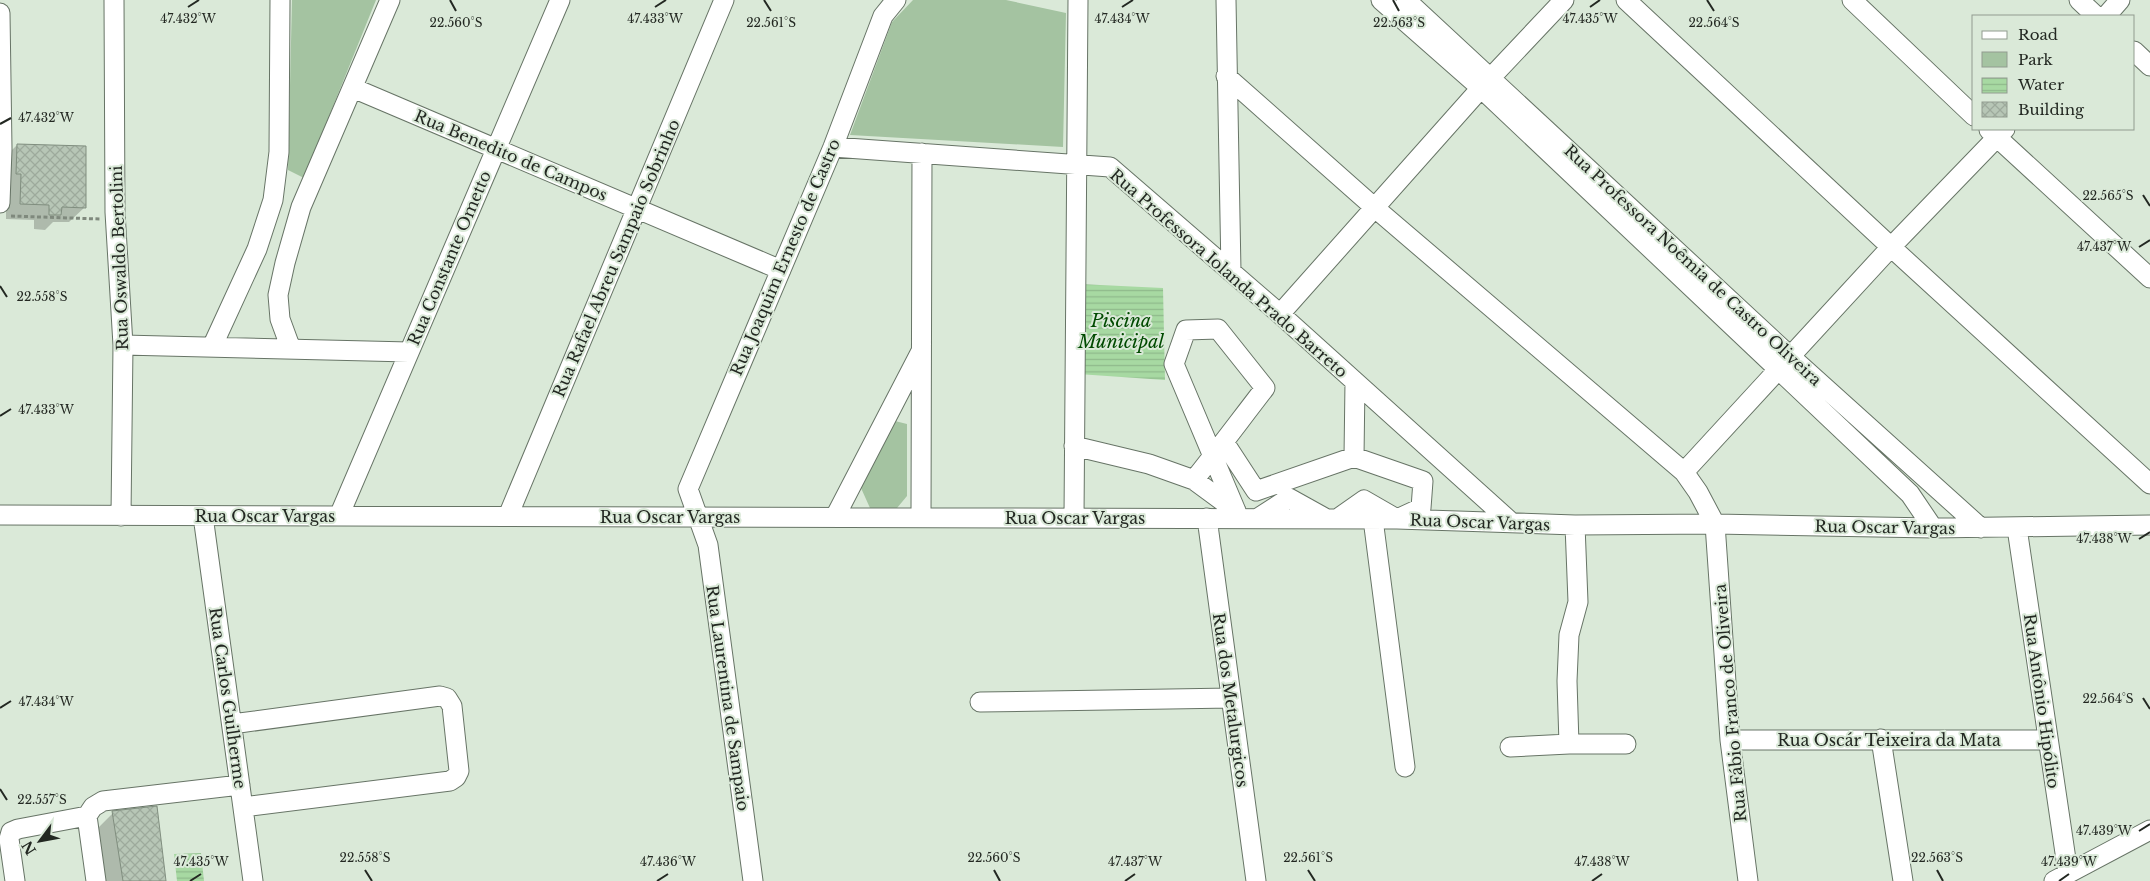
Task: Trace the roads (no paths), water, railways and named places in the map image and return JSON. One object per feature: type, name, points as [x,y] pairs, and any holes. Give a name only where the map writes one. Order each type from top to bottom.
[{"type":"street","name":"Rua Oswaldo Bertolini","points":[[114,0],[116,220],[123,345],[122,516]]},
{"type":"street","points":[[212,347],[257,249],[273,200],[279,152],[280,0]]},
{"type":"street","points":[[291,349],[280,319],[278,295],[284,262],[301,207],[390,0]]},
{"type":"street","name":"Rua Constante Ometto","points":[[339,516],[560,0]]},
{"type":"street","name":"Rua Rafael Abreu Sampaio Sobrinho","points":[[508,516],[724,0]]},
{"type":"street","name":"Rua Joaquim Ernesto de Castro","points":[[698,517],[688,489],[833,147],[883,16],[896,0]]},
{"type":"street","points":[[1074,518],[1078,0]]},
{"type":"street","points":[[1226,0],[1231,272]]},
{"type":"street","name":"Rua Professora Noêmia de Castro Oliveira","points":[[1381,0],[1485,84],[1792,356],[1981,528]]},
{"type":"street","name":"Rua Professora Noêmia de Castro Oliveira","points":[[1406,0],[1485,84],[1777,371],[1910,494],[1933,528]]},
{"type":"street","points":[[1280,314],[1485,84],[1564,0]]},
{"type":"street","points":[[1626,0],[1891,247],[2150,484]]},
{"type":"street","points":[[1852,0],[1972,114]]},
{"type":"street","points":[[2079,0],[2095,15]]},
{"type":"street","points":[[2107,15],[2120,0]]},
{"type":"street","points":[[0,13],[5,210]]},
{"type":"street","points":[[2135,52],[2150,66]]},
{"type":"street","points":[[1226,76],[1375,208],[1684,472],[1698,492],[1715,524]]},
{"type":"street","name":"Rua Benedito de Campos","points":[[353,88],[781,270]]},
{"type":"street","points":[[1684,472],[1996,132],[2150,278]]},
{"type":"street","name":"Rua Professora Iolanda Prado Barreto","points":[[833,147],[1110,166],[1280,314],[1512,523]]},
{"type":"street","points":[[921,518],[922,153]]},
{"type":"street","points":[[273,200],[301,207]]},
{"type":"street","points":[[1194,480],[1218,449],[1265,388],[1218,329],[1186,330],[1174,364],[1218,449],[1247,516]]},
{"type":"street","points":[[123,345],[409,352]]},
{"type":"street","points":[[835,517],[921,350]]},
{"type":"street","points":[[1354,457],[1355,382]]},
{"type":"street","points":[[1074,446],[1149,464],[1194,480],[1247,516]]},
{"type":"street","points":[[1218,449],[1256,491],[1354,457],[1423,481],[1421,508],[1397,519],[1364,500],[1332,519]]},
{"type":"street","name":"Rua Oscar Vargas","points":[[0,514],[921,518],[1207,518],[1247,516],[1575,525],[1715,524],[1933,528],[2150,525]]},
{"type":"street","name":"Rua Carlos Guilherme","points":[[203,516],[253,881]]},
{"type":"street","name":"Rua Laurentina de Sampaio","points":[[698,517],[708,545],[753,881]]},
{"type":"street","name":"Rua dos Metalurgicos","points":[[1207,518],[1256,881]]},
{"type":"street","points":[[1373,519],[1405,766]]},
{"type":"street","name":"Rua Fábio Franco de Oliveira","points":[[1715,524],[1730,740],[1748,881]]},
{"type":"street","points":[[1569,744],[1568,634],[1578,602],[1575,525]]},
{"type":"street","name":"Rua Antônio Hipólito","points":[[2017,528],[2048,740],[2061,877]]},
{"type":"street","points":[[232,724],[440,696],[447,698],[452,706],[459,771],[456,777],[450,781],[243,807]]},
{"type":"street","points":[[980,702],[1231,698]]},
{"type":"street","points":[[1880,739],[1902,881]]},
{"type":"street","name":"Rua Oscár Teixeira da Mata","points":[[1730,740],[2048,740]]},
{"type":"street","points":[[1510,747],[1626,744]]},
{"type":"street","points":[[96,881],[87,816],[93,807],[103,801],[240,785]]},
{"type":"street","points":[[15,881],[10,839],[12,832],[18,829],[87,816]]},
{"type":"street","points":[[2061,877],[2150,830]]},
{"type":"water","name":"Piscina Municipal","points":[[1079,284],[1163,288],[1165,380],[1078,374]]},
{"type":"water","points":[[201,853],[204,881],[177,881],[174,854]]}]
